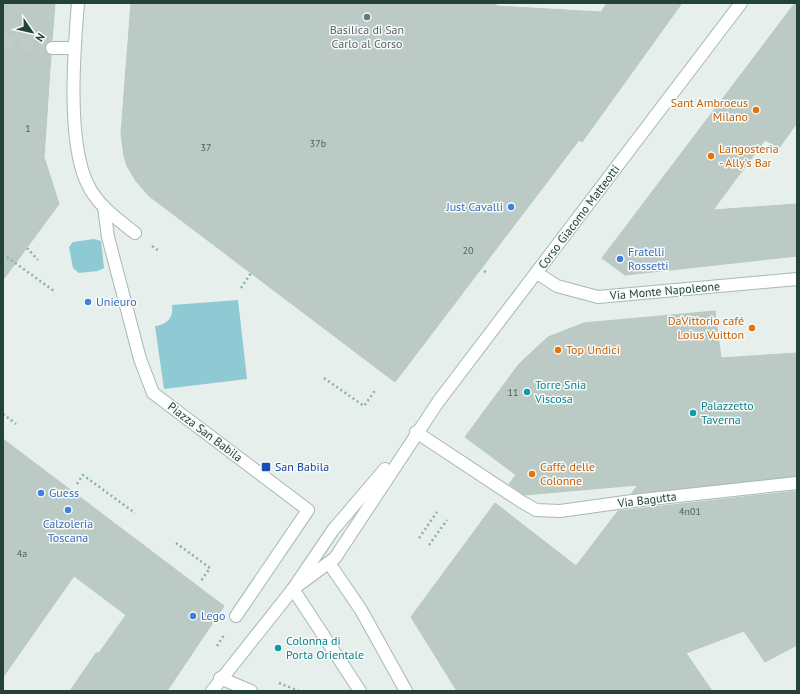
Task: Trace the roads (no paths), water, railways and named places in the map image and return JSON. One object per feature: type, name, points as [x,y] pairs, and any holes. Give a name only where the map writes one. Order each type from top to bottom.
[{"type":"street","points":[[78,3],[74,48],[75,119],[78,155],[87,184],[104,207],[135,233]]},
{"type":"street","name":"Corso Giacomo Matteotti","points":[[416,432],[741,3]]},
{"type":"street","points":[[52,48],[74,48]]},
{"type":"street","name":"Piazza San Babila","points":[[104,207],[108,237],[140,359],[153,393],[308,510],[236,616]]},
{"type":"street","name":"Via Monte Napoleone","points":[[537,273],[557,286],[598,297],[797,279]]},
{"type":"street","points":[[293,589],[329,563],[346,541],[416,432]]},
{"type":"street","points":[[212,691],[220,678],[293,589],[333,530],[416,432]]},
{"type":"street","name":"Via Bagutta","points":[[416,432],[503,490],[536,510],[560,511],[632,501],[797,483]]},
{"type":"street","points":[[329,563],[361,610],[406,691]]},
{"type":"street","points":[[293,589],[360,691]]},
{"type":"street","points":[[220,678],[251,691]]},
{"type":"water","points":[[94,239],[101,241],[104,268],[98,271],[79,273],[73,268],[69,247],[73,242]]},
{"type":"water","points":[[238,300],[247,379],[164,389],[155,326],[163,324],[169,320],[172,313],[172,305]]},
{"type":"tunnel","points":[[3,41],[52,48]]},
{"type":"place","name":"Basilica di San Carlo al Corso","points":[[367,17]]},
{"type":"place","name":"Sant Ambroeus Milano","points":[[756,110]]},
{"type":"place","name":"Langosteria - Ally’s Bar","points":[[711,156]]},
{"type":"place","name":"Just Cavalli","points":[[511,207]]},
{"type":"place","name":"Fratelli Rossetti","points":[[620,259]]},
{"type":"place","name":"Unieuro","points":[[88,302]]},
{"type":"place","name":"DaVittorio café Loius Vuitton","points":[[752,328]]},
{"type":"place","name":"Top Undici","points":[[558,350]]},
{"type":"place","name":"Torre Snia Viscosa","points":[[527,392]]},
{"type":"place","name":"Palazzetto Taverna","points":[[693,413]]},
{"type":"place","name":"San Babila","points":[[266,467]]},
{"type":"place","name":"Caffè delle Colonne","points":[[532,474]]},
{"type":"place","name":"Guess","points":[[41,493]]},
{"type":"place","name":"Calzoleria Toscana","points":[[68,510]]},
{"type":"place","name":"Lego","points":[[193,616]]},
{"type":"place","name":"Colonna di Porta Orientale","points":[[278,648]]}]
